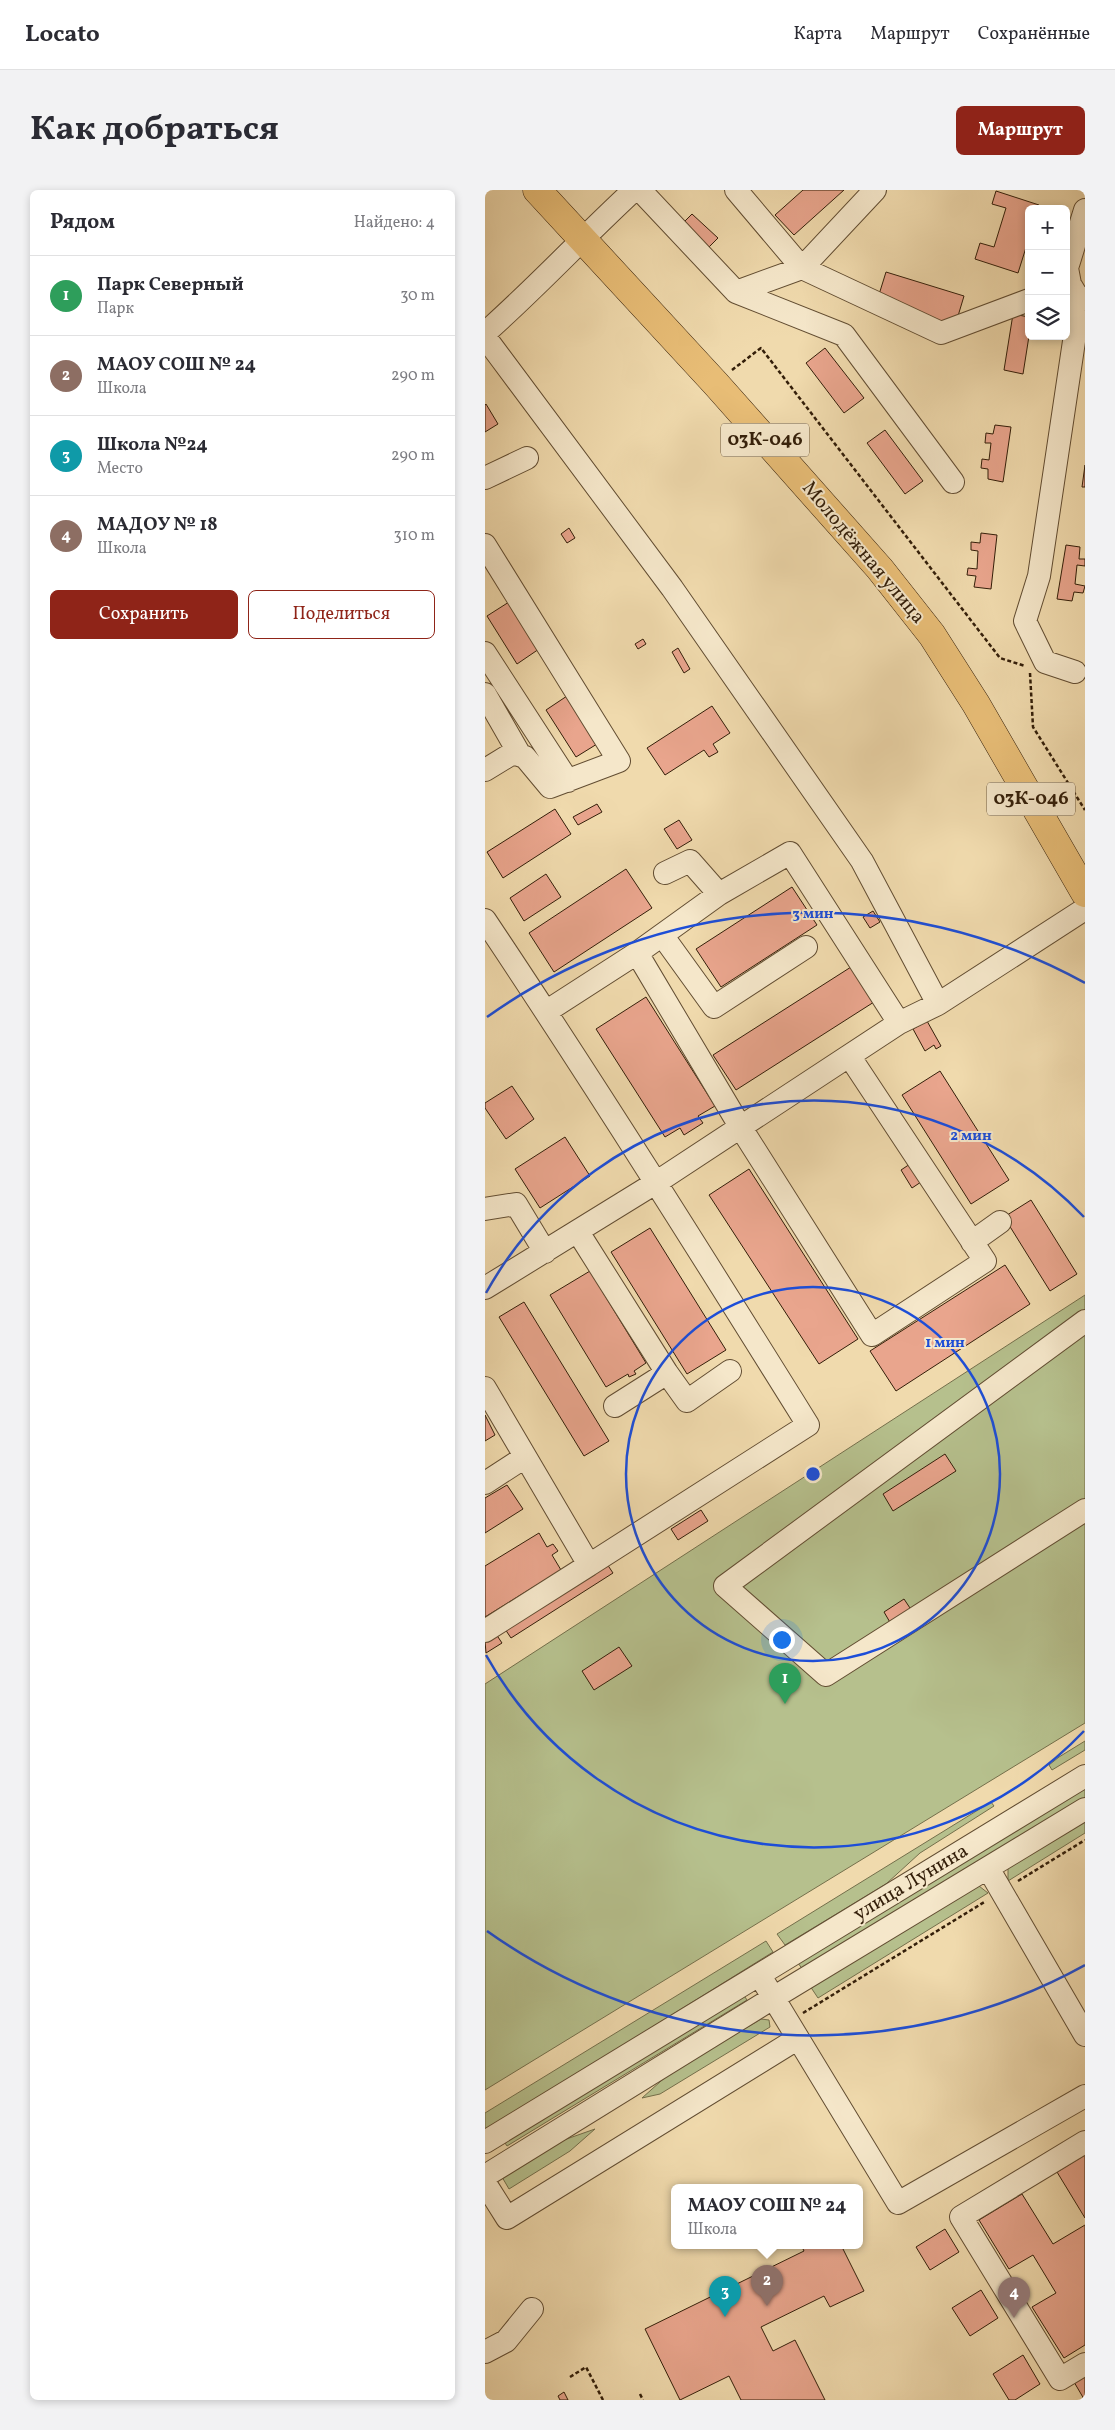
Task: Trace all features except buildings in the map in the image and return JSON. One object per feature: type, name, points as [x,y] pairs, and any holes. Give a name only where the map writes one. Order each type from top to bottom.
[{"type":"main road","name":"Молодёжная улица","points":[[537,190],[722,392],[880,569],[932,634],[976,704],[1085,893]]},
{"type":"street","points":[[485,333],[530,293],[581,239],[634,190]]},
{"type":"street","points":[[640,190],[736,292],[844,335],[953,482]]},
{"type":"street","points":[[736,190],[802,268],[941,333],[1025,302]]},
{"type":"street","points":[[736,292],[802,268],[875,190]]},
{"type":"street","points":[[1082,675],[1045,662],[1025,621],[1039,576],[1075,292],[1067,268],[1085,210]]},
{"type":"street","points":[[485,337],[672,588],[862,861],[938,1004]]},
{"type":"street","points":[[485,478],[527,458]]},
{"type":"street","points":[[485,545],[619,761],[550,787],[525,757],[513,753],[485,770]]},
{"type":"street","points":[[485,653],[568,781]]},
{"type":"street","points":[[485,694],[520,755]]},
{"type":"street","points":[[547,1010],[637,953],[719,894],[790,853],[899,1022]]},
{"type":"street","points":[[665,873],[690,861],[719,894]]},
{"type":"street","points":[[485,1288],[657,1182],[850,1057],[899,1022],[938,1004],[1085,909]]},
{"type":"street","points":[[485,920],[547,1010],[657,1182],[808,1425],[485,1631]]},
{"type":"street","points":[[662,935],[713,1007],[806,947]]},
{"type":"street","points":[[637,953],[741,1128],[872,1335],[985,1261],[850,1057]]},
{"type":"street","points":[[485,1209],[516,1204],[545,1252]]},
{"type":"street","points":[[972,1242],[1000,1222]]},
{"type":"street","points":[[578,1232],[667,1373],[687,1401],[730,1371]]},
{"type":"street","points":[[1085,1322],[725,1586],[826,1675],[1085,1510]]},
{"type":"street","points":[[615,1406],[667,1373]]},
{"type":"street","points":[[485,1388],[589,1565]]},
{"type":"street","points":[[485,1483],[525,1457]]},
{"type":"street","name":"улица Лунина","points":[[485,2142],[1085,1776]]},
{"type":"street","name":"улица Лунина","points":[[485,2176],[773,1998],[1085,1809]]},
{"type":"street","points":[[988,1868],[1085,2035]]},
{"type":"street","points":[[759,1975],[898,2203],[1085,2096]]},
{"type":"street","points":[[485,2182],[507,2218],[797,2039]]},
{"type":"street","points":[[1085,2142],[961,2217],[1060,2379],[1085,2364]]},
{"type":"street","points":[[485,2352],[506,2341],[532,2309]]},
{"type":"path","points":[[732,370],[761,348],[1000,658],[1029,667],[1033,727],[1085,810]]},
{"type":"path","points":[[570,2377],[586,2367],[603,2400]]},
{"type":"path","points":[[640,2394],[643,2400]]},
{"type":"green space","points":[[1085,1295],[1085,1723],[485,2090],[485,1684]]},
{"type":"green space","points":[[1085,1741],[1085,1750],[1052,1770],[1049,1765]]},
{"type":"green space","points":[[1085,1788],[1085,1798],[803,1970],[798,1963]]},
{"type":"green space","points":[[991,1802],[994,1806],[920,1853],[886,1884],[785,1945],[777,1934]]},
{"type":"green space","points":[[1085,1817],[1085,1833],[1008,1881],[1008,1868]]},
{"type":"green space","points":[[979,1886],[988,1893],[818,1998],[810,1986]]},
{"type":"green space","points":[[766,1941],[773,1952],[485,2131],[485,2113]]},
{"type":"green space","points":[[743,1994],[747,2000],[507,2146],[503,2140]]},
{"type":"green space","points":[[761,2019],[769,2020],[770,2027],[660,2094],[642,2098],[670,2073]]},
{"type":"green space","points":[[595,2129],[570,2151],[509,2189],[502,2177],[558,2142]]},
{"type":"place","name":"Парк Северный","points":[[785,1704]]},
{"type":"place","name":"МАОУ СОШ № 24","points":[[767,2306]]},
{"type":"place","name":"Школа №24","points":[[725,2317]]},
{"type":"place","name":"МАДОУ № 18","points":[[1014,2318]]}]
